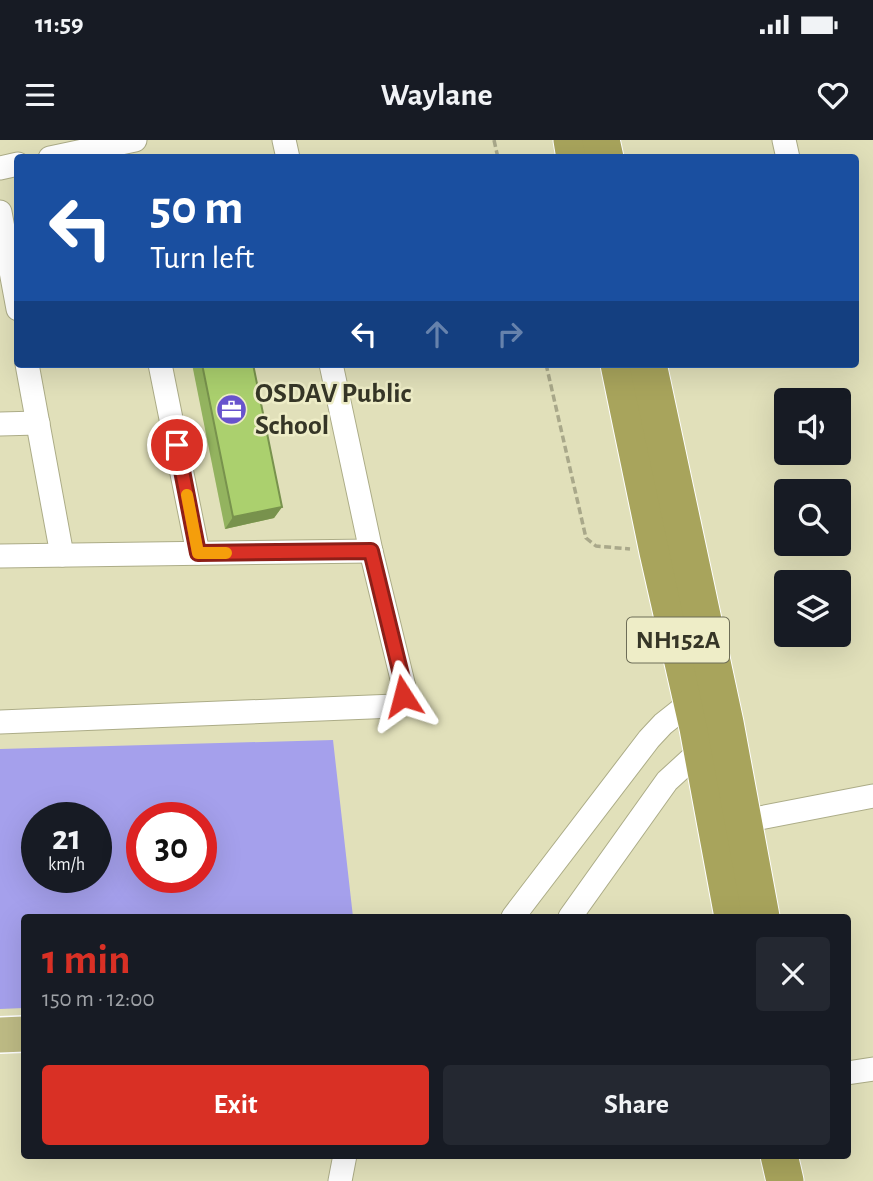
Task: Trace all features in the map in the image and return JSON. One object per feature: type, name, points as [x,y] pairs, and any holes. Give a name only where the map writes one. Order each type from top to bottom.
[{"type":"highway","name":"NH152A","points":[[620,368],[702,749],[732,914]]},
{"type":"highway","name":"NH152A","points":[[649,368],[725,723],[760,914]]},
{"type":"highway","points":[[780,1159],[785,1181]]},
{"type":"highway","points":[[806,1159],[810,1181]]},
{"type":"main road","points":[[0,1035],[21,1034]]},
{"type":"street","points":[[69,154],[135,140]]},
{"type":"street","points":[[0,212],[14,285]]},
{"type":"street","points":[[28,368],[62,555]]},
{"type":"street","points":[[161,368],[198,553]]},
{"type":"street","points":[[0,722],[395,706],[403,696],[404,687],[371,551],[332,368]]},
{"type":"street","points":[[0,425],[38,424]]},
{"type":"street","points":[[0,556],[371,551]]},
{"type":"street","points":[[515,914],[649,739],[692,701]]},
{"type":"street","points":[[572,914],[667,781],[702,749]]},
{"type":"street","points":[[744,821],[873,796]]},
{"type":"street","points":[[851,1072],[873,1069]]},
{"type":"street","points":[[340,1181],[344,1159]]},
{"type":"path","points":[[547,368],[586,538],[596,545],[658,552]]},
{"type":"shaded area","points":[[333,740],[353,914],[21,914],[21,1008],[0,1009],[0,749]]},
{"type":"building","points":[[203,368],[254,368],[282,507],[233,517]]},
{"type":"slow traffic","points":[[187,495],[198,553],[226,553]]},
{"type":"place","name":"OSDAV Public School","points":[[232,410]]},
{"type":"route","points":[[177,445],[198,553],[371,551],[404,687],[403,696]]}]
